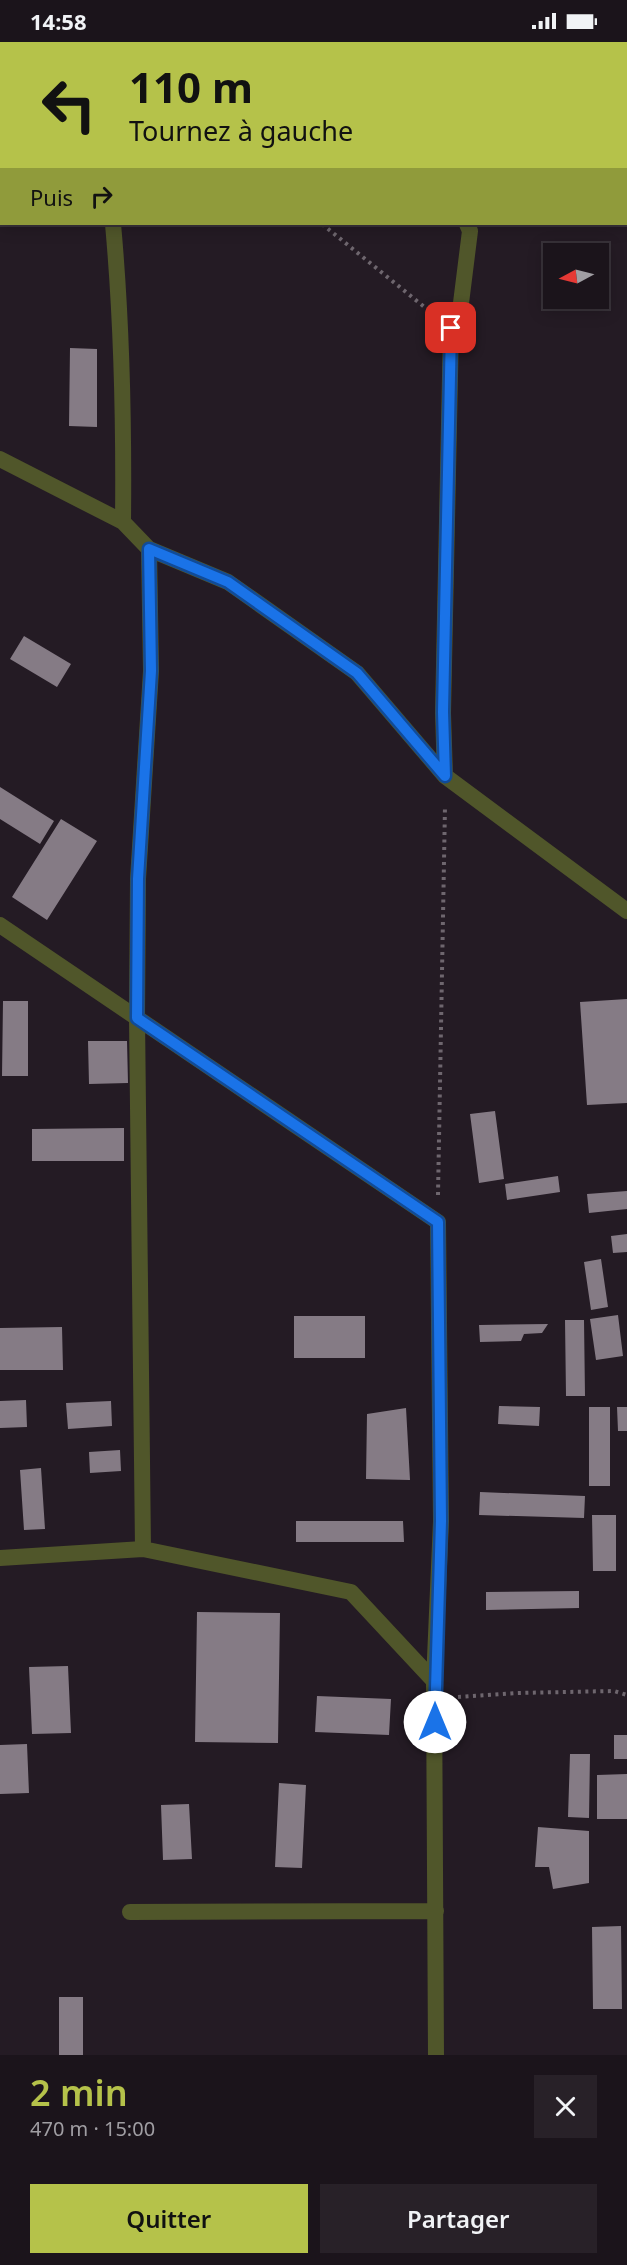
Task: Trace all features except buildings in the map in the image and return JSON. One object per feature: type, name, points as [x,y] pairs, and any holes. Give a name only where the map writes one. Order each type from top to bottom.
[{"type":"street","points":[[113,225],[119,286],[123,415],[123,522]]},
{"type":"street","points":[[445,776],[443,712],[451,328],[460,311],[470,231],[467,225]]},
{"type":"street","points":[[0,459],[123,522],[149,549],[228,582],[357,673],[445,776],[627,911]]},
{"type":"street","points":[[143,1549],[137,1018],[138,879],[151,671],[149,549]]},
{"type":"street","points":[[0,925],[438,1222],[441,1521],[434,1681],[436,2055]]},
{"type":"street","points":[[0,1558],[143,1549],[351,1592],[434,1681]]},
{"type":"street","points":[[130,1912],[436,1911]]},
{"type":"path","points":[[323,225],[451,328]]},
{"type":"path","points":[[438,1222],[445,776]]},
{"type":"path","points":[[435,1699],[528,1693],[614,1691],[627,1695]]},
{"type":"route","points":[[435,1722],[434,1681],[441,1521],[438,1222],[137,1018],[138,879],[151,671],[149,549],[228,582],[357,673],[445,776],[443,712],[451,328]]}]
